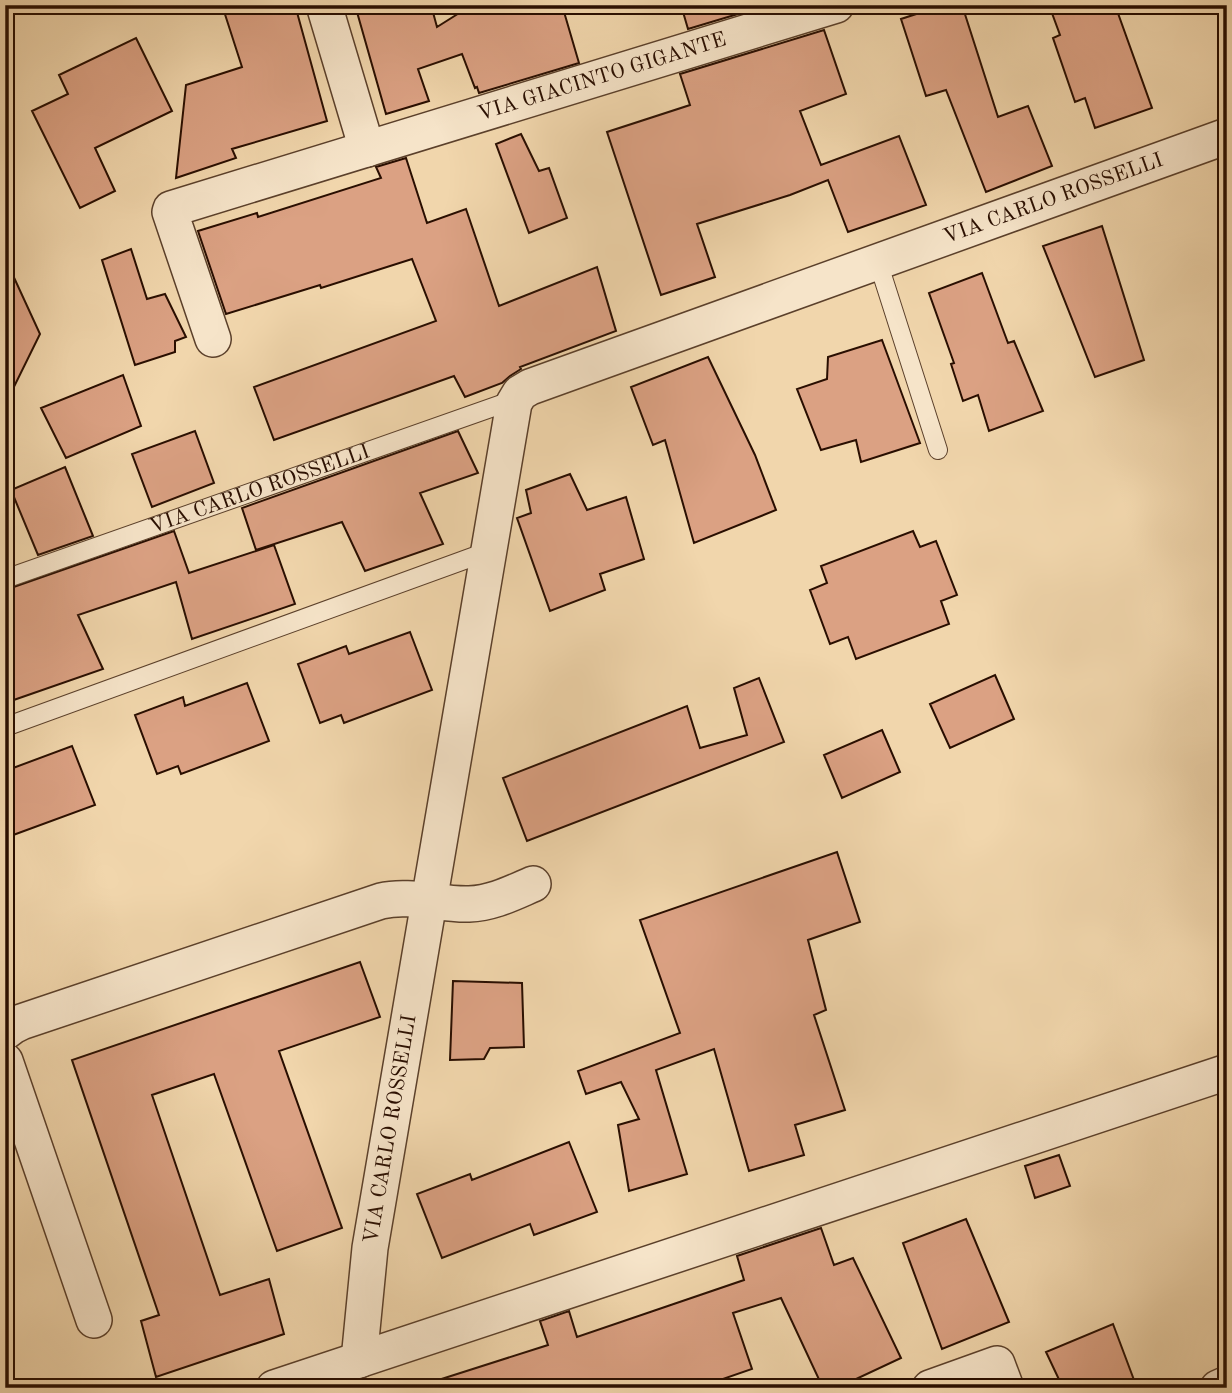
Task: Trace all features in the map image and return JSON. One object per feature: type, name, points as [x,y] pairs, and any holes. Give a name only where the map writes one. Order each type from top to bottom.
[{"type":"street","points":[[324,5],[367,149]]},
{"type":"street","name":"VIA GIACINTO GIGANTE","points":[[213,339],[169,210],[836,5]]},
{"type":"street","name":"VIA CARLO ROSSELLI","points":[[359,1360],[370,1248],[514,403],[520,393],[530,387],[1227,136]]},
{"type":"street","points":[[94,1321],[6,1038],[21,1022],[381,901],[401,898],[471,904],[502,898],[533,884]]},
{"type":"street","points":[[274,1388],[1227,1072]]},
{"type":"street","points":[[930,1388],[997,1364],[1006,1388]]},
{"type":"street","points":[[1218,1388],[1227,1384]]},
{"type":"lane","points":[[878,262],[938,450]]},
{"type":"lane","name":"VIA CARLO ROSSELLI","points":[[5,579],[502,404],[514,403]]},
{"type":"lane","points":[[5,727],[489,551]]},
{"type":"building","points":[[222,5],[295,5],[327,121],[232,149],[236,158],[176,178],[186,85],[242,67]]},
{"type":"building","points":[[355,5],[431,5],[437,27],[472,5],[562,5],[579,63],[479,93],[462,54],[418,69],[429,101],[386,114]]},
{"type":"building","points":[[681,5],[758,5],[758,8],[688,29]]},
{"type":"building","points":[[944,5],[962,5],[998,117],[1028,106],[1052,166],[986,192],[946,90],[926,96],[901,19]]},
{"type":"building","points":[[1049,5],[1115,5],[1152,108],[1095,128],[1085,98],[1075,102],[1053,38],[1060,35]]},
{"type":"building","points":[[824,30],[846,94],[800,111],[821,165],[899,136],[926,205],[848,232],[828,180],[790,195],[697,224],[715,277],[661,295],[607,132],[690,105],[680,74]]},
{"type":"building","points":[[136,38],[172,111],[95,148],[115,191],[80,208],[32,111],[68,94],[59,75]]},
{"type":"building","points":[[521,134],[539,171],[549,168],[567,218],[529,233],[496,144]]},
{"type":"building","points":[[406,158],[427,223],[466,209],[499,306],[597,267],[616,331],[520,367],[521,369],[502,383],[465,397],[454,376],[274,440],[254,387],[436,321],[412,259],[226,314],[198,231],[257,213],[258,217],[381,178],[376,167]]},
{"type":"building","points":[[1102,226],[1144,360],[1095,377],[1043,246]]},
{"type":"building","points":[[131,249],[147,299],[165,294],[186,337],[175,341],[175,352],[135,365],[102,260]]},
{"type":"building","points":[[5,258],[40,334],[5,405]]},
{"type":"building","points":[[982,273],[1008,343],[1014,341],[1043,411],[989,431],[978,395],[963,401],[951,364],[954,363],[929,293]]},
{"type":"building","points":[[882,340],[920,443],[861,462],[856,440],[821,450],[797,389],[827,379],[828,357]]},
{"type":"building","points":[[708,357],[755,455],[776,510],[694,543],[665,440],[653,445],[631,387]]},
{"type":"building","points":[[123,375],[141,426],[66,458],[41,408]]},
{"type":"building","points":[[195,431],[214,483],[152,507],[132,454]]},
{"type":"building","points":[[458,431],[478,473],[420,493],[443,544],[365,571],[342,522],[256,550],[242,508]]},
{"type":"building","points":[[65,467],[93,536],[38,555],[11,490]]},
{"type":"building","points":[[570,474],[587,510],[626,497],[644,559],[600,574],[605,590],[550,611],[517,518],[531,513],[526,490]]},
{"type":"building","points":[[174,531],[189,573],[274,545],[295,604],[192,639],[176,582],[78,615],[103,669],[5,703],[5,590]]},
{"type":"building","points":[[913,531],[920,547],[936,541],[957,595],[941,601],[949,624],[856,659],[848,637],[830,644],[810,590],[827,583],[821,566]]},
{"type":"building","points":[[410,632],[432,690],[344,723],[341,715],[320,723],[298,664],[346,646],[349,654]]},
{"type":"building","points":[[995,675],[1014,719],[950,748],[930,704]]},
{"type":"building","points":[[759,678],[784,742],[527,841],[503,778],[687,706],[700,748],[747,735],[734,688]]},
{"type":"building","points":[[247,683],[269,741],[181,774],[178,766],[157,774],[135,715],[183,697],[185,706]]},
{"type":"building","points":[[882,730],[900,772],[842,798],[824,755]]},
{"type":"building","points":[[72,746],[95,805],[5,838],[5,771]]},
{"type":"building","points":[[837,852],[860,922],[808,940],[826,1010],[814,1015],[845,1110],[795,1125],[804,1155],[749,1171],[714,1049],[656,1070],[687,1174],[629,1191],[618,1125],[639,1119],[621,1082],[586,1094],[578,1071],[680,1033],[640,920]]},
{"type":"building","points":[[360,962],[380,1017],[279,1051],[342,1228],[277,1251],[214,1074],[152,1095],[220,1295],[269,1279],[284,1334],[156,1377],[141,1321],[159,1315],[72,1060]]},
{"type":"building","points":[[453,981],[522,983],[524,1047],[490,1048],[484,1059],[450,1060]]},
{"type":"building","points":[[569,1142],[597,1212],[534,1235],[530,1224],[442,1258],[417,1194],[470,1174],[472,1180]]},
{"type":"building","points":[[1059,1155],[1070,1186],[1035,1198],[1025,1166]]},
{"type":"building","points":[[966,1219],[1009,1322],[942,1349],[903,1243]]},
{"type":"building","points":[[821,1228],[834,1265],[853,1258],[901,1358],[837,1388],[823,1388],[781,1298],[733,1313],[752,1369],[697,1388],[432,1388],[432,1382],[548,1345],[540,1321],[569,1311],[577,1337],[744,1280],[737,1256]]},
{"type":"building","points":[[1113,1324],[1137,1388],[1063,1388],[1046,1352]]}]
